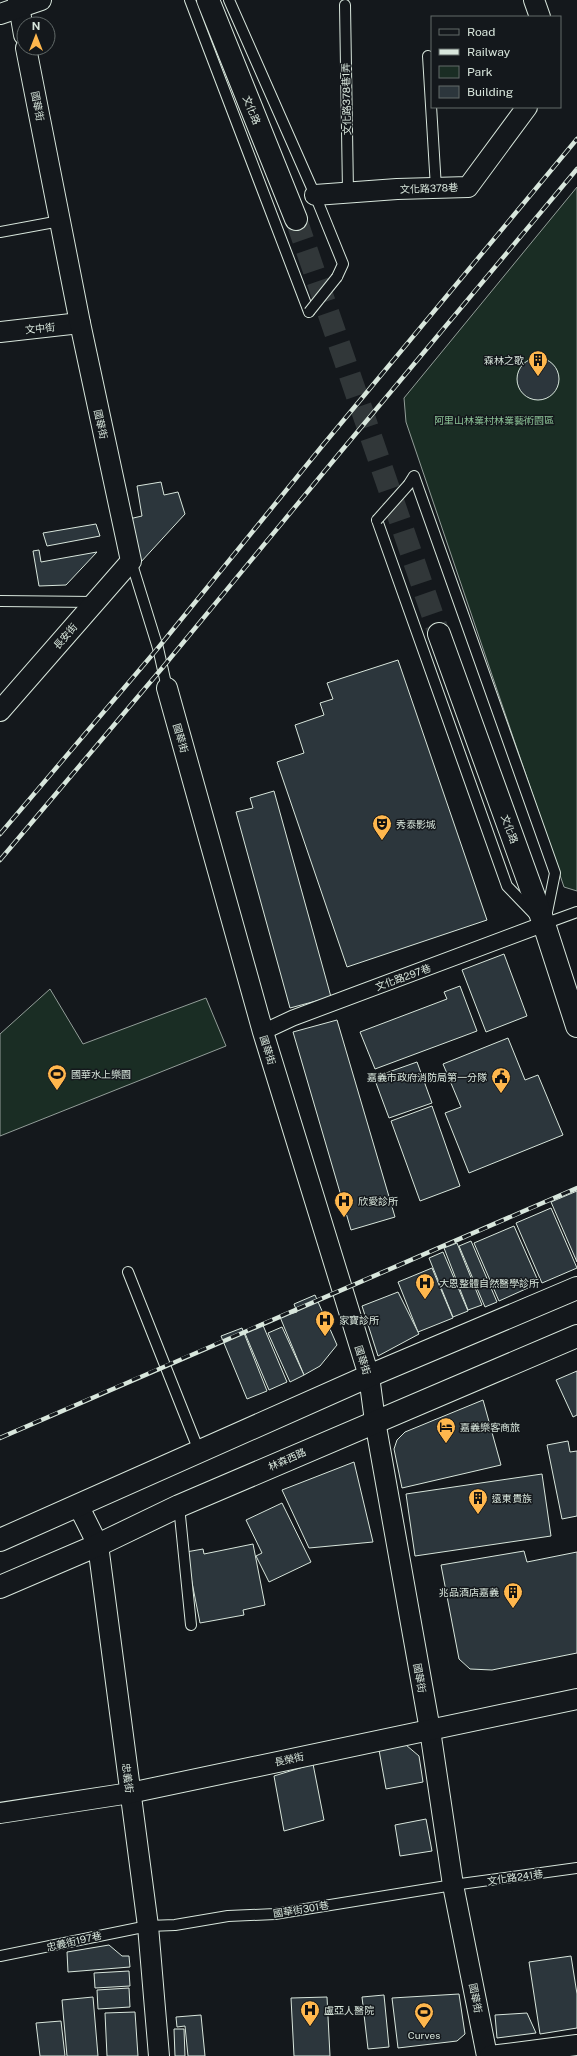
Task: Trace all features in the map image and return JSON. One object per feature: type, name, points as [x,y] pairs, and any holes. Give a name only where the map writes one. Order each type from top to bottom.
[{"type":"main road","name":"文化路","points":[[208,0],[296,219]]},
{"type":"main road","name":"文化路","points":[[439,634],[544,924],[577,1026]]},
{"type":"main road","points":[[0,1540],[369,1376],[577,1288]]},
{"type":"main road","name":"林森西路","points":[[0,1587],[98,1545],[179,1506],[577,1336]]},
{"type":"street","points":[[0,14],[18,4],[41,0]]},
{"type":"street","points":[[534,0],[540,16]]},
{"type":"street","points":[[18,4],[20,16]]},
{"type":"street","name":"國華街","points":[[28,56],[80,323],[131,561]]},
{"type":"street","name":"文化路378巷","points":[[315,195],[348,192],[468,187],[526,108]]},
{"type":"street","name":"文中街","points":[[0,332],[80,323]]},
{"type":"street","name":"長安街","points":[[0,711],[131,561]]},
{"type":"street","name":"國華街","points":[[167,688],[263,1032],[369,1376],[375,1421],[430,1730],[453,1885],[489,2056]]},
{"type":"street","name":"文化路297巷","points":[[263,1032],[293,1018],[544,924]]},
{"type":"street","name":"忠義街","points":[[78,1505],[98,1545],[148,1926],[159,2056]]},
{"type":"street","name":"長榮街","points":[[0,1813],[130,1793],[577,1699]]},
{"type":"street","points":[[489,2056],[577,2044]]},
{"type":"lane","points":[[190,0],[309,312],[337,277],[343,264],[315,195],[229,0]]},
{"type":"lane","name":"文化路378巷1弄","points":[[345,5],[348,192]]},
{"type":"lane","points":[[428,56],[431,106]]},
{"type":"lane","points":[[431,108],[436,188]]},
{"type":"lane","points":[[0,232],[60,221]]},
{"type":"lane","points":[[414,476],[556,873],[544,924],[507,886],[377,520],[409,484],[414,476]]},
{"type":"lane","name":"國華街","points":[[131,561],[158,648],[167,688]]},
{"type":"lane","points":[[0,601],[94,602]]},
{"type":"lane","points":[[544,924],[577,912]]},
{"type":"lane","points":[[128,1272],[199,1451]]},
{"type":"lane","points":[[179,1506],[191,1625]]},
{"type":"lane","name":"文化路241巷","points":[[453,1885],[577,1868]]},
{"type":"lane","name":"國華街301巷","points":[[148,1926],[175,1925],[228,1916],[275,1914],[453,1885]]},
{"type":"lane","name":"忠義街197巷","points":[[0,1956],[148,1926]]},
{"type":"green space","name":"阿里山林業村林業藝術園區","points":[[577,187],[577,891],[564,887],[406,422],[404,398]]},
{"type":"green space","name":"國華水上樂園","points":[[50,989],[83,1044],[206,998],[226,1046],[0,1136],[0,1034]]},
{"type":"building","name":"森林之歌","points":[[538,358],[553,364],[559,379],[553,394],[538,400],[523,394],[517,379],[523,364]]},
{"type":"building","points":[[161,482],[164,495],[178,492],[185,514],[140,563],[129,519],[142,516],[137,486]]},
{"type":"building","points":[[96,524],[100,536],[47,546],[43,533]]},
{"type":"building","points":[[39,550],[41,562],[97,552],[66,585],[39,586],[33,551]]},
{"type":"building","name":"秀泰影城","points":[[398,660],[487,920],[347,967],[277,762],[304,753],[295,725],[324,715],[320,703],[333,699],[327,683]]},
{"type":"building","points":[[274,791],[331,997],[290,1008],[236,812],[253,808],[250,798]]},
{"type":"building","points":[[504,954],[527,1016],[486,1032],[462,970]]},
{"type":"building","points":[[460,986],[477,1031],[375,1069],[360,1032],[447,999],[444,992]]},
{"type":"building","points":[[337,1020],[395,1217],[351,1230],[293,1032]]},
{"type":"building","name":"嘉義市政府消防局第一分隊","points":[[508,1038],[525,1080],[538,1075],[563,1135],[469,1173],[445,1113],[461,1107],[443,1064]]},
{"type":"building","points":[[417,1062],[432,1103],[389,1118],[376,1083],[388,1079],[386,1073]]},
{"type":"building","points":[[432,1106],[460,1186],[420,1201],[391,1121]]},
{"type":"building","points":[[577,1191],[577,1262],[551,1202]]},
{"type":"building","points":[[551,1208],[577,1268],[542,1283],[516,1223]]},
{"type":"building","points":[[514,1226],[539,1283],[499,1301],[474,1243]]},
{"type":"building","points":[[471,1241],[497,1302],[485,1307],[459,1246]]},
{"type":"building","points":[[457,1243],[482,1305],[468,1310],[444,1248]]},
{"type":"building","points":[[443,1252],[468,1311],[453,1317],[429,1258]]},
{"type":"building","name":"大恩整體自然醫學診所","points":[[432,1268],[453,1318],[418,1332],[398,1282]]},
{"type":"building","points":[[398,1292],[419,1334],[378,1356],[362,1306]]},
{"type":"building","points":[[315,1295],[337,1345],[320,1366],[304,1375],[280,1317],[297,1312],[294,1304]]},
{"type":"building","points":[[262,1323],[287,1382],[269,1390],[244,1331]]},
{"type":"building","points":[[282,1327],[304,1375],[290,1382],[268,1333]]},
{"type":"building","points":[[242,1328],[267,1391],[247,1399],[221,1336]]},
{"type":"building","points":[[577,1371],[577,1415],[573,1417],[556,1380]]},
{"type":"building","name":"嘉義樂客商旅","points":[[483,1400],[501,1465],[402,1488],[394,1449],[397,1440],[405,1432]]},
{"type":"building","points":[[568,1441],[570,1452],[577,1451],[577,1516],[562,1519],[547,1445]]},
{"type":"building","points":[[354,1462],[373,1542],[309,1548],[282,1490]]},
{"type":"building","name":"遠東貴族","points":[[542,1474],[551,1536],[415,1556],[406,1494]]},
{"type":"building","points":[[282,1503],[311,1562],[269,1582],[256,1556],[262,1553],[246,1520]]},
{"type":"building","points":[[253,1544],[265,1605],[243,1610],[244,1615],[200,1623],[186,1552],[203,1549],[204,1554]]},
{"type":"building","name":"兆品酒店嘉義","points":[[524,1551],[527,1562],[577,1552],[577,1653],[492,1670],[470,1669],[459,1659],[441,1565]]},
{"type":"building","points":[[406,1745],[419,1756],[423,1782],[386,1789],[379,1750]]},
{"type":"building","points":[[313,1764],[324,1820],[284,1831],[274,1776]]},
{"type":"building","points":[[426,1819],[432,1851],[400,1856],[395,1825]]},
{"type":"building","points":[[109,1945],[122,1956],[129,1956],[130,1967],[68,1972],[67,1952]]},
{"type":"building","points":[[571,1956],[577,1994],[577,2028],[540,2034],[529,1962]]},
{"type":"building","points":[[129,1971],[130,1986],[95,1988],[94,1973]]},
{"type":"building","points":[[129,1988],[130,2007],[98,2009],[97,1990]]},
{"type":"building","points":[[459,1994],[465,2034],[457,2041],[398,2048],[392,1998]]},
{"type":"building","points":[[384,1995],[389,2047],[368,2049],[362,1997]]},
{"type":"building","points":[[93,1997],[98,2056],[67,2056],[62,2000]]},
{"type":"building","name":"盧亞人醫院","points":[[327,1997],[330,2056],[294,2056],[291,1998]]},
{"type":"building","points":[[135,2012],[138,2056],[107,2056],[105,2013]]},
{"type":"building","points":[[527,2013],[536,2033],[497,2038],[495,2015]]},
{"type":"building","points":[[201,2015],[205,2056],[188,2056],[185,2026],[177,2027],[176,2017]]},
{"type":"building","points":[[61,2021],[65,2056],[40,2056],[36,2023]]},
{"type":"building","points":[[174,2029],[184,2029],[185,2056],[175,2056]]},
{"type":"tunnel","points":[[296,219],[439,634]]},
{"type":"railway","points":[[0,834],[158,648],[323,445],[577,139]]},
{"type":"railway","points":[[0,860],[163,667],[577,169]]},
{"type":"railway","points":[[0,1438],[577,1188]]},
{"type":"place","name":"森林之歌","points":[[538,377]]},
{"type":"place","name":"秀泰影城","points":[[382,841]]},
{"type":"place","name":"國華水上樂園","points":[[57,1091]]},
{"type":"place","name":"嘉義市政府消防局第一分隊","points":[[501,1094]]},
{"type":"place","name":"欣愛診所","points":[[344,1218]]},
{"type":"place","name":"大恩整體自然醫學診所","points":[[425,1300]]},
{"type":"place","name":"家寶診所","points":[[325,1337]]},
{"type":"place","name":"嘉義樂客商旅","points":[[446,1444]]},
{"type":"place","name":"遠東貴族","points":[[478,1515]]},
{"type":"place","name":"兆品酒店嘉義","points":[[513,1609]]},
{"type":"place","name":"盧亞人醫院","points":[[310,2027]]},
{"type":"place","name":"Curves","points":[[424,2029]]}]
